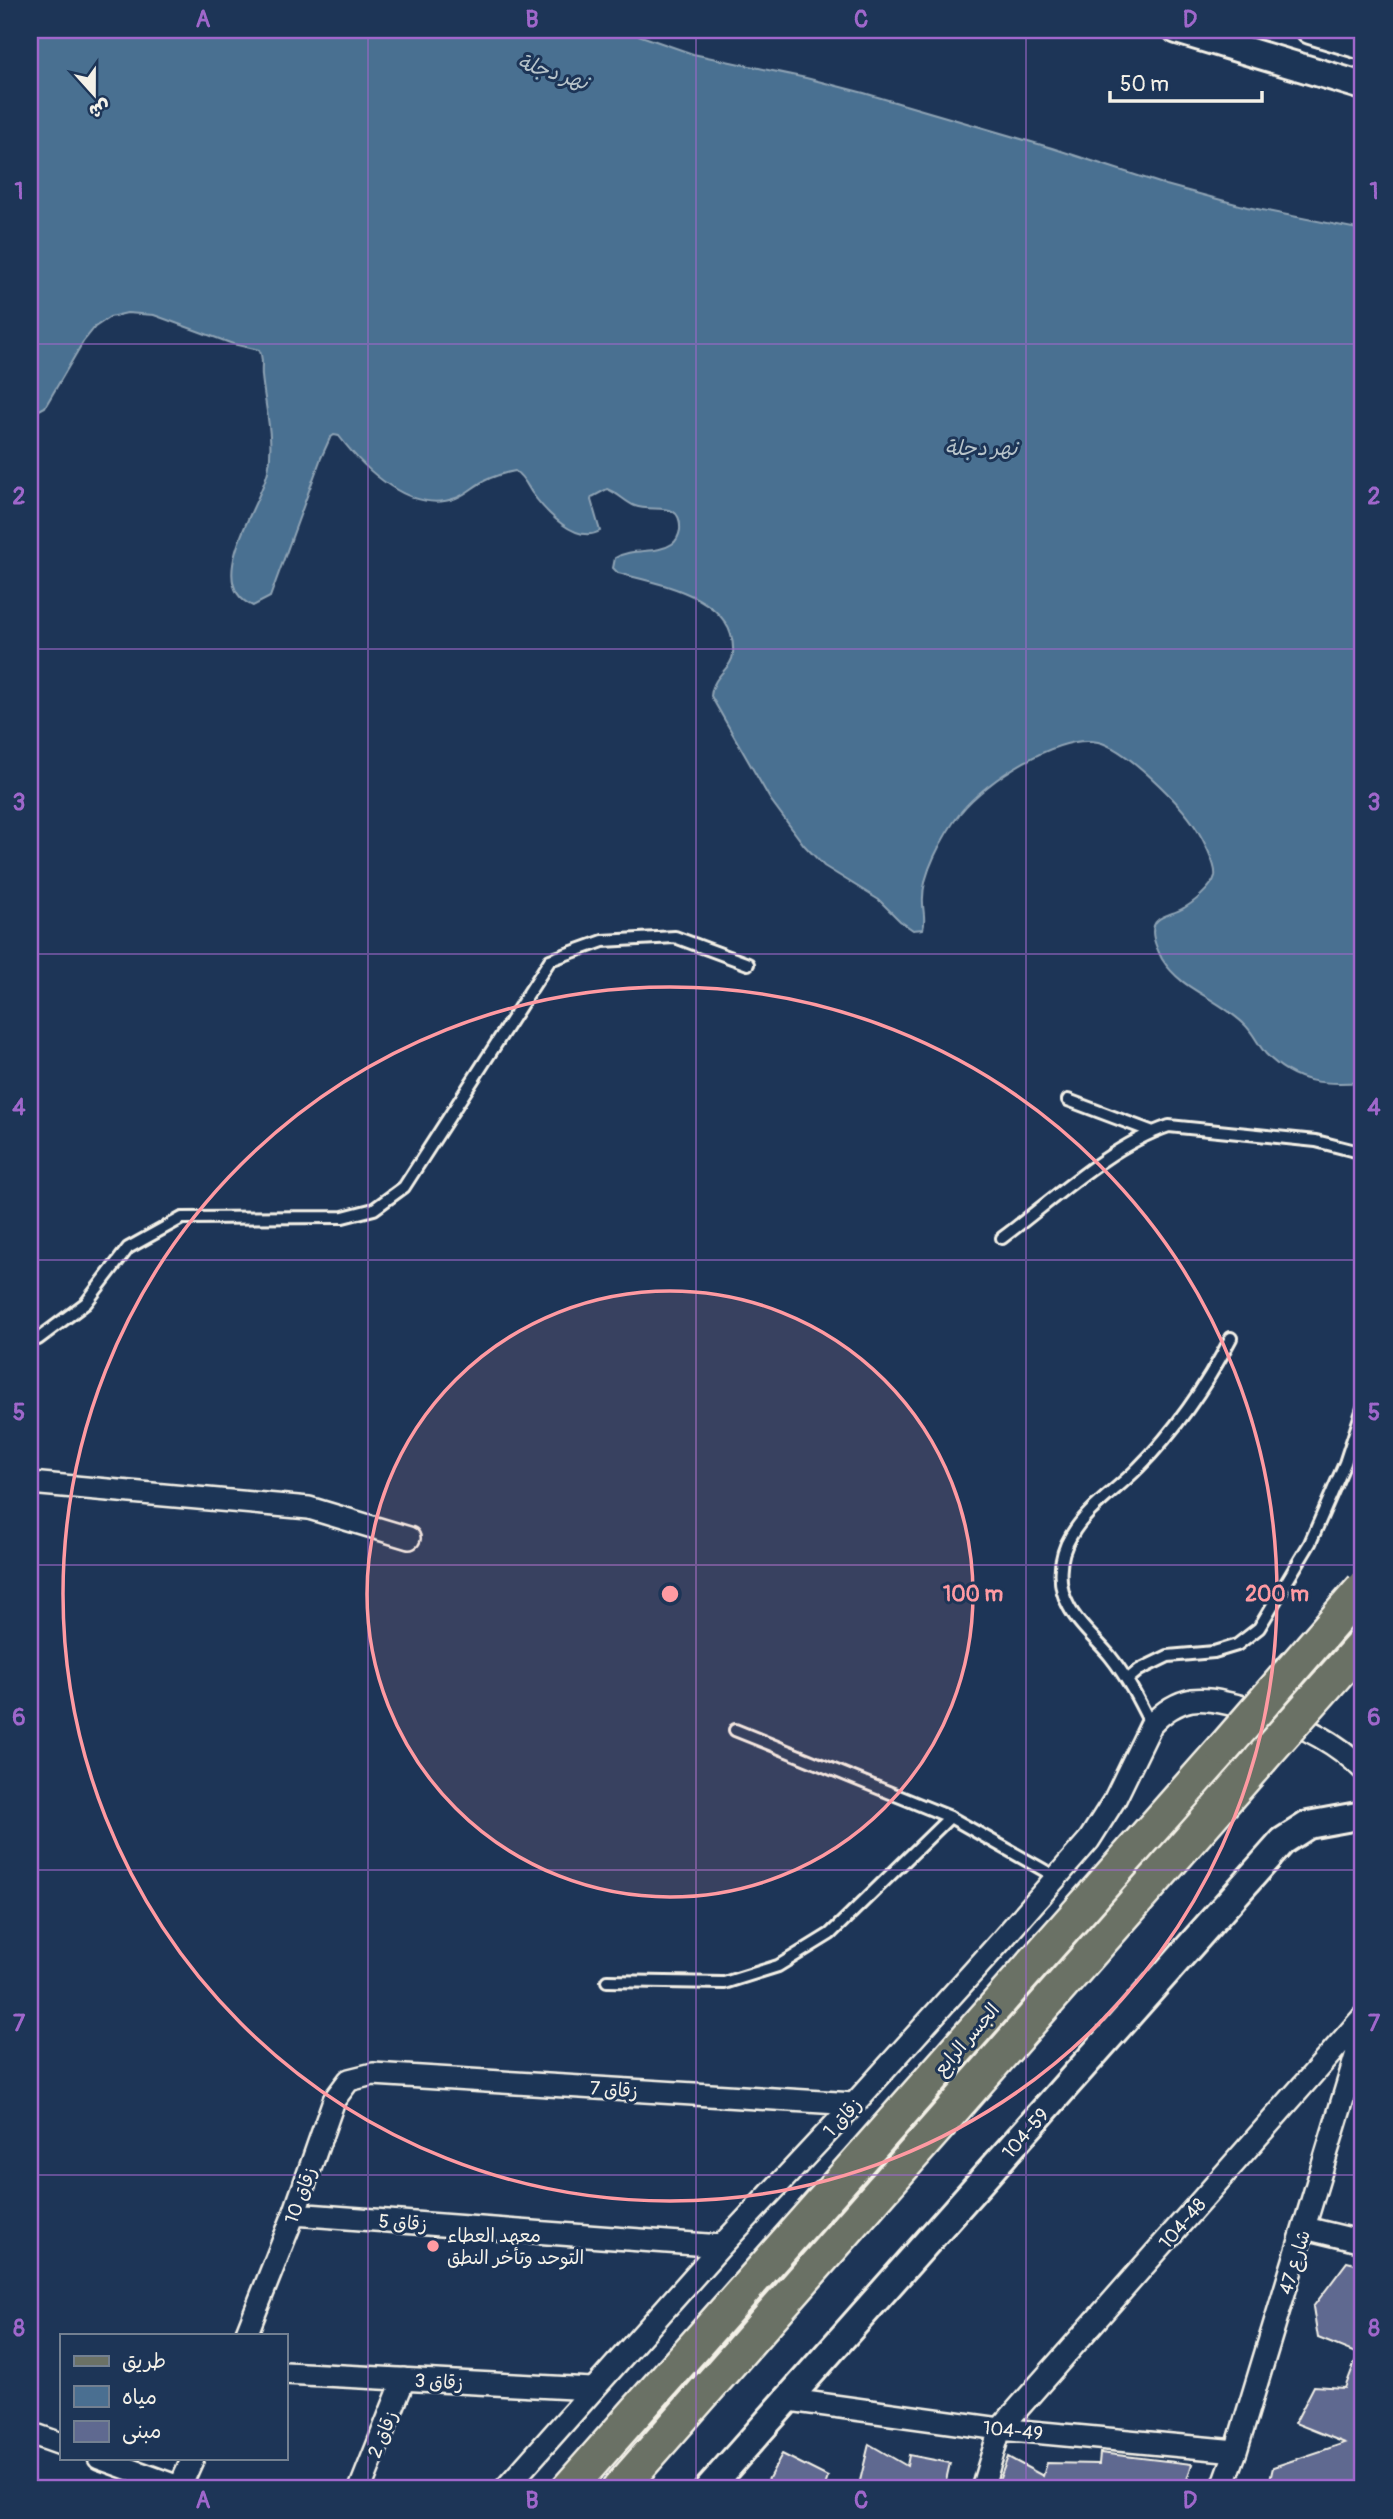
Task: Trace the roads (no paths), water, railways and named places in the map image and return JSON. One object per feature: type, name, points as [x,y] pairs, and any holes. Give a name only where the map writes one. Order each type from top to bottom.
[{"type":"main road","name":"الجسر الرابع","points":[[568,2489],[1363,1588]]},
{"type":"main road","name":"الجسر الرابع","points":[[619,2489],[1363,1644]]},
{"type":"street","points":[[1177,30],[1363,86]]},
{"type":"street","points":[[1310,30],[1363,46]]},
{"type":"street","points":[[30,1483],[309,1508],[409,1538]]},
{"type":"street","points":[[1152,1725],[1159,1716],[1179,1703],[1214,1700],[1255,1710],[1314,1732],[1348,1754],[1363,1769]]},
{"type":"street","name":"زقاق 1","points":[[505,2489],[721,2246],[1000,1942],[1088,1840],[1102,1820],[1152,1725]]},
{"type":"street","name":"104-59","points":[[708,2489],[790,2400],[1283,1840],[1308,1825],[1363,1815]]},
{"type":"street","name":"104-48","points":[[1000,2429],[1363,2017]]},
{"type":"street","name":"شارع 47","points":[[1222,2489],[1305,2228],[1354,2092],[1363,2033]]},
{"type":"street","name":"زقاق 7","points":[[373,2074],[854,2104]]},
{"type":"street","name":"زقاق 10","points":[[246,2334],[294,2214],[334,2100],[349,2080],[373,2074]]},
{"type":"street","name":"زقاق 5","points":[[294,2214],[721,2246]]},
{"type":"street","points":[[1305,2228],[1363,2242]]},
{"type":"street","name":"زقاق 3","points":[[287,2373],[592,2389]]},
{"type":"street","name":"زقاق 2","points":[[360,2489],[404,2379]]},
{"type":"street","name":"104-49","points":[[790,2400],[1000,2429],[1236,2451]]},
{"type":"street","points":[[982,2489],[1000,2429]]},
{"type":"street","points":[[30,2433],[60,2444]]},
{"type":"street","points":[[104,2460],[179,2488],[191,2460]]},
{"type":"lane","points":[[30,1339],[38,1339],[86,1303],[128,1248],[182,1218],[343,1217],[374,1209],[404,1187],[550,960],[604,941],[676,937],[748,964]]},
{"type":"lane","points":[[1068,1100],[1153,1132]]},
{"type":"lane","points":[[1002,1238],[1121,1148],[1170,1126],[1316,1141],[1363,1153]]},
{"type":"lane","points":[[1152,1725],[1111,1657],[1069,1607],[1062,1590],[1060,1571],[1063,1553],[1070,1536],[1081,1521],[1135,1471],[1179,1422],[1199,1395],[1231,1338]]},
{"type":"lane","points":[[1127,1680],[1146,1666],[1168,1656],[1214,1651],[1237,1645],[1259,1628],[1310,1543],[1345,1463],[1363,1408]]},
{"type":"lane","points":[[736,1730],[950,1817],[1056,1877]]},
{"type":"lane","points":[[607,1981],[724,1983],[778,1966],[830,1934],[950,1817]]},
{"type":"water","name":"نهر دجلة","points":[[30,30],[624,30],[693,54],[864,93],[1247,207],[1363,230],[1363,1082],[1323,1082],[1299,1077],[1288,1071],[1266,1054],[1240,1020],[1184,983],[1162,959],[1153,934],[1155,924],[1160,918],[1182,909],[1201,895],[1213,881],[1214,866],[1199,832],[1178,805],[1152,778],[1110,746],[1081,741],[1043,752],[1005,774],[972,800],[950,828],[929,868],[923,891],[923,929],[913,930],[879,900],[824,866],[804,845],[770,799],[711,696],[715,682],[733,654],[731,635],[723,619],[693,596],[618,573],[613,568],[615,558],[622,555],[659,549],[674,543],[680,532],[679,520],[671,511],[635,506],[607,489],[591,500],[600,531],[581,534],[553,517],[515,471],[488,479],[456,498],[439,502],[422,500],[406,495],[375,475],[339,436],[334,435],[321,458],[270,597],[253,606],[239,595],[233,581],[233,563],[238,543],[263,486],[270,459],[270,435],[259,350],[233,344],[154,315],[127,313],[110,317],[95,327],[83,342],[45,407],[30,415]]},
{"type":"place","name":"معهد العطاء التوحد وتأخر النطق","points":[[433,2246]]}]
